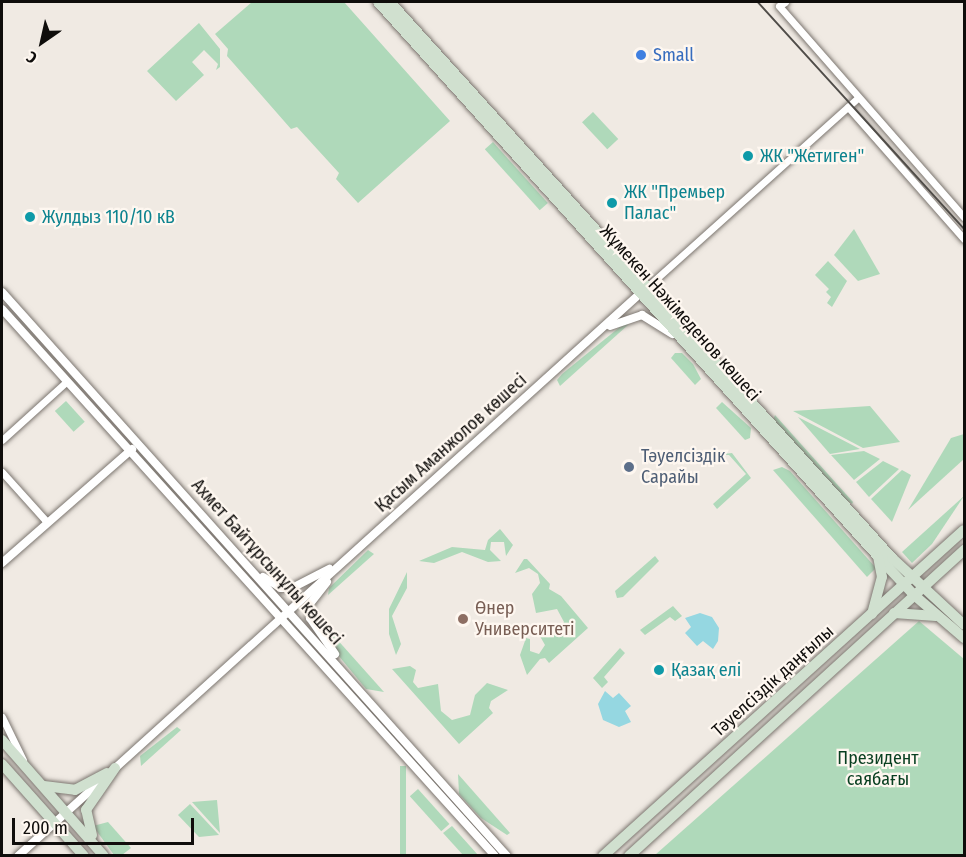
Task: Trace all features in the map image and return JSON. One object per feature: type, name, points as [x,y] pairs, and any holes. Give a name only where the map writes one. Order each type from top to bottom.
[{"type":"main road","name":"Жұмекен Нәжімеденов көшесі","points":[[378,2],[644,290],[940,617],[964,638]]},
{"type":"main road","name":"Жұмекен Нәжімеденов көшесі","points":[[390,2],[644,290],[685,343],[878,556],[908,581]]},
{"type":"main road","name":"Тәуелсіздік даңғылы","points":[[603,855],[964,530]]},
{"type":"main road","name":"Тәуелсіздік даңғылы","points":[[629,855],[964,550]]},
{"type":"main road","points":[[872,614],[882,577],[878,556]]},
{"type":"main road","name":"Жұмекен Нәжімеденов көшесі","points":[[918,592],[964,625]]},
{"type":"main road","points":[[894,613],[940,617]]},
{"type":"main road","points":[[2,740],[105,855]]},
{"type":"main road","points":[[2,764],[84,855]]},
{"type":"main road","points":[[44,786],[75,790],[115,768]]},
{"type":"main road","points":[[105,855],[87,826],[86,810],[115,768]]},
{"type":"street","points":[[782,4],[856,90],[858,98],[964,217]]},
{"type":"street","name":"Қасым Аманжолов көшесі","points":[[18,855],[858,98]]},
{"type":"street","points":[[848,107],[964,238]]},
{"type":"street","name":"Ахмет Байтұрсынұлы көшесі","points":[[2,292],[507,855]]},
{"type":"street","name":"Ахмет Байтұрсынұлы көшесі","points":[[2,309],[279,620],[495,855]]},
{"type":"street","points":[[594,335],[628,317],[642,315],[685,343]]},
{"type":"street","points":[[2,440],[66,382]]},
{"type":"street","points":[[2,563],[138,443]]},
{"type":"street","points":[[2,472],[47,522]]},
{"type":"street","points":[[229,546],[266,580],[281,588],[301,586],[345,560]]},
{"type":"street","points":[[345,560],[314,598],[309,611],[313,625],[352,680]]},
{"type":"street","points":[[2,717],[27,768]]},
{"type":"street","points":[[2,770],[13,777]]},
{"type":"green space","points":[[252,2],[344,2],[450,121],[358,203],[336,179],[339,173],[297,127],[291,129],[227,56],[228,49],[215,34]]},
{"type":"green space","points":[[199,23],[220,49],[220,67],[216,70],[218,64],[204,50],[192,62],[204,75],[176,101],[147,71]]},
{"type":"green space","points":[[593,112],[618,139],[607,149],[582,122]]},
{"type":"green space","points":[[493,142],[548,203],[540,210],[485,149]]},
{"type":"green space","points":[[854,229],[880,274],[858,281],[834,255]]},
{"type":"green space","points":[[828,261],[847,281],[832,307],[827,303],[831,297],[826,292],[829,289],[815,275]]},
{"type":"green space","points":[[626,322],[628,325],[560,386],[557,380],[562,374]]},
{"type":"green space","points":[[675,353],[682,353],[693,364],[701,379],[695,385],[671,358]]},
{"type":"green space","points":[[66,401],[85,422],[74,432],[55,411]]},
{"type":"green space","points":[[722,402],[751,428],[750,438],[745,440],[716,408]]},
{"type":"green space","points":[[870,406],[900,442],[863,448],[793,411]]},
{"type":"green space","points":[[775,415],[853,502],[852,504],[839,495],[773,420]]},
{"type":"green space","points":[[798,417],[860,449],[830,454]]},
{"type":"green space","points":[[964,434],[964,459],[908,510],[951,438]]},
{"type":"green space","points":[[864,451],[880,459],[854,480],[831,455]]},
{"type":"green space","points":[[732,453],[751,478],[717,509],[713,504],[746,474],[729,455],[714,455]]},
{"type":"green space","points":[[883,461],[899,469],[869,497],[856,482]]},
{"type":"green space","points":[[782,467],[790,471],[876,568],[867,577],[773,470]]},
{"type":"green space","points":[[902,470],[911,475],[892,522],[871,499]]},
{"type":"green space","points":[[964,496],[932,544],[912,563],[902,552]]},
{"type":"green space","points":[[500,529],[513,545],[506,556],[504,542],[491,542],[490,550],[501,561],[488,562],[462,552],[434,563],[419,561],[452,547],[485,550],[488,540]]},
{"type":"green space","points":[[368,550],[374,554],[328,595],[329,588]]},
{"type":"green space","points":[[655,556],[659,561],[623,597],[617,598],[615,591]]},
{"type":"green space","points":[[524,559],[527,559],[550,584],[549,589],[561,596],[588,628],[549,663],[545,658],[540,659],[527,675],[520,655],[526,638],[530,639],[530,651],[539,654],[545,645],[537,631],[556,634],[564,622],[557,609],[536,613],[532,594],[540,583],[538,574],[529,568],[515,573]]},
{"type":"green space","points":[[407,572],[407,588],[392,616],[401,644],[396,655],[389,634],[389,609]]},
{"type":"green space","points":[[673,606],[682,616],[675,621],[670,617],[645,635],[640,630]]},
{"type":"green space","name":"Президент саябағы","points":[[919,621],[964,659],[964,855],[655,855]]},
{"type":"green space","points":[[315,627],[326,627],[384,692],[366,689]]},
{"type":"green space","points":[[620,648],[625,653],[604,677],[608,682],[602,688],[593,678]]},
{"type":"green space","points":[[410,666],[416,670],[413,682],[418,688],[438,684],[441,711],[452,720],[470,715],[475,695],[487,683],[508,690],[491,701],[489,708],[493,713],[459,744],[392,669]]},
{"type":"green space","points":[[177,727],[181,730],[141,766],[140,756]]},
{"type":"green space","points":[[400,766],[406,766],[406,856],[400,856]]},
{"type":"green space","points":[[458,774],[510,833],[507,835],[481,818],[459,794]]},
{"type":"green space","points":[[418,789],[449,824],[441,831],[410,796]]},
{"type":"green space","points":[[217,800],[220,833],[192,802]]},
{"type":"green space","points":[[190,804],[219,835],[199,837],[178,815]]},
{"type":"green space","points":[[108,822],[131,848],[122,855],[114,855],[93,826]]},
{"type":"green space","points":[[452,826],[478,855],[463,855],[443,833]]},
{"type":"water","points":[[700,613],[712,617],[719,628],[718,641],[713,649],[703,641],[697,646],[685,633],[691,627],[685,618]]},
{"type":"water","points":[[605,691],[613,698],[619,693],[631,706],[625,711],[631,722],[619,727],[603,720],[598,704]]},
{"type":"tram line","points":[[758,2],[964,228]]},
{"type":"place","name":"Small","points":[[641,55]]},
{"type":"place","name":"ЖК \"Жетиген\"","points":[[748,156]]},
{"type":"place","name":"ЖК \"Премьер Палас\"","points":[[612,203]]},
{"type":"place","name":"Жулдыз 110/10 кВ","points":[[30,217]]},
{"type":"place","name":"Тәуелсіздік Сарайы","points":[[629,467]]},
{"type":"place","name":"Өнер Университеті","points":[[463,619]]},
{"type":"place","name":"Қазақ елі","points":[[659,670]]}]
